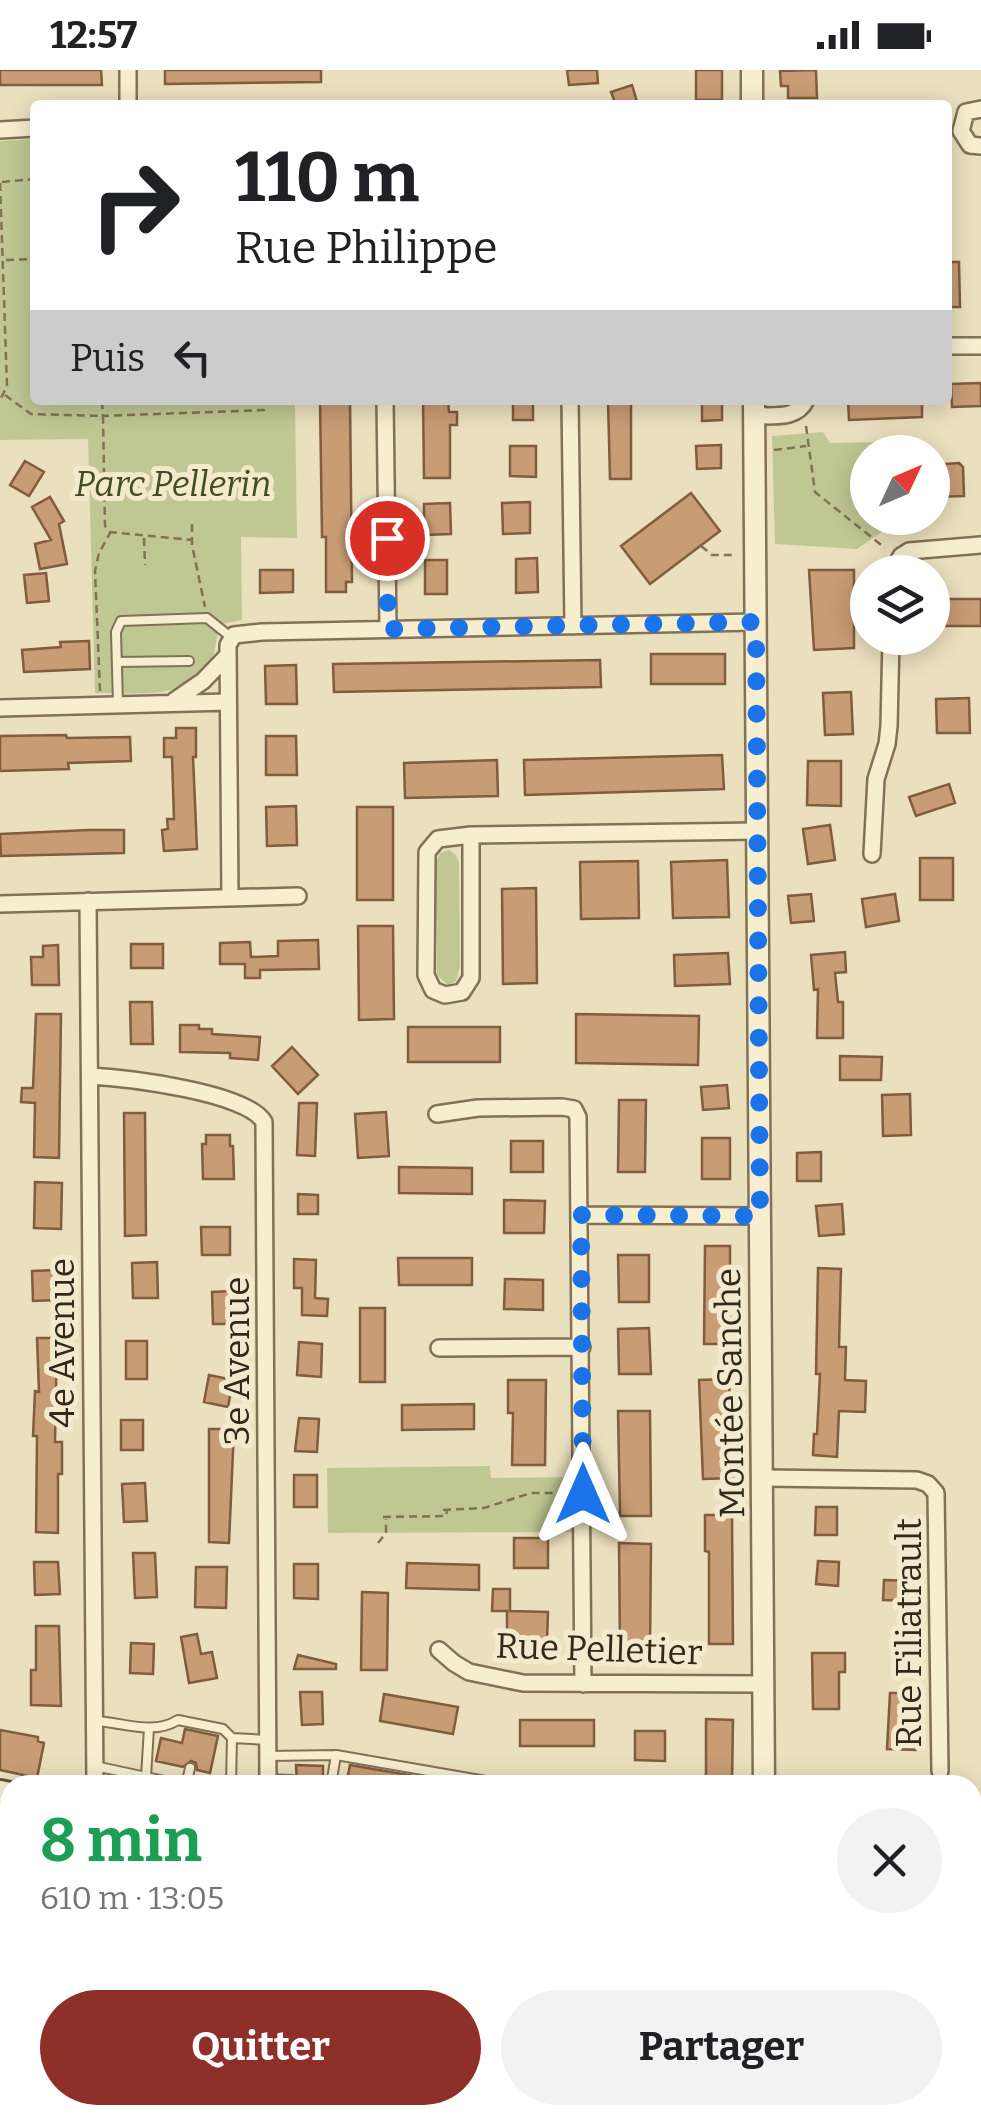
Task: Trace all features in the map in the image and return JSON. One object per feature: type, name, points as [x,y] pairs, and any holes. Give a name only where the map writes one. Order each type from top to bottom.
[{"type":"street","points":[[128,70],[128,100]]},
{"type":"street","points":[[752,70],[752,100]]},
{"type":"street","points":[[981,109],[966,112],[961,131],[970,144],[981,146]]},
{"type":"street","points":[[0,130],[30,128]]},
{"type":"street","points":[[952,346],[981,346]]},
{"type":"street","points":[[385,405],[388,629]]},
{"type":"street","points":[[570,405],[573,626]]},
{"type":"street","points":[[754,408],[798,412],[803,405]]},
{"type":"street","name":"Montée Sanche","points":[[754,408],[764,1775]]},
{"type":"street","points":[[902,555],[909,551],[981,545]]},
{"type":"street","points":[[170,703],[203,681],[242,632],[756,622]]},
{"type":"street","points":[[230,646],[230,897]]},
{"type":"street","points":[[872,854],[876,779],[887,744],[890,655]]},
{"type":"street","points":[[0,708],[228,702]]},
{"type":"street","points":[[471,835],[471,978],[462,992],[444,995],[433,990],[426,975],[427,852],[438,838],[471,835],[758,831]]},
{"type":"street","points":[[0,904],[298,896]]},
{"type":"street","name":"4e Avenue","points":[[88,901],[95,1775]]},
{"type":"street","name":"3e Avenue","points":[[90,1076],[230,1099],[256,1111],[264,1122],[268,1775]]},
{"type":"street","points":[[436,1114],[519,1106],[574,1109],[580,1123],[583,1684]]},
{"type":"street","points":[[581,1215],[760,1216]]},
{"type":"street","points":[[439,1348],[582,1347]]},
{"type":"street","name":"Rue Filiatrault","points":[[763,1478],[917,1480],[936,1493],[940,1771]]},
{"type":"street","name":"Rue Pelletier","points":[[439,1650],[462,1669],[524,1683],[764,1684]]},
{"type":"lane","points":[[118,704],[116,628],[124,620],[207,618],[230,646]]},
{"type":"lane","points":[[117,662],[189,660]]},
{"type":"lane","points":[[94,1721],[165,1728],[178,1720],[223,1729],[232,1738],[268,1748],[452,1775]]},
{"type":"lane","points":[[146,1775],[149,1728]]},
{"type":"lane","points":[[231,1775],[232,1738]]},
{"type":"lane","points":[[333,1775],[336,1755]]},
{"type":"lane","points":[[95,1766],[126,1775]]},
{"type":"lane","points":[[188,1775],[190,1768]]},
{"type":"path","points":[[5,396],[0,183],[30,180]]},
{"type":"path","points":[[4,260],[30,259]]},
{"type":"path","points":[[0,400],[5,396]]},
{"type":"path","points":[[5,396],[31,414],[103,416],[264,410],[264,405]]},
{"type":"path","points":[[102,405],[105,526],[110,532],[192,540]]},
{"type":"path","points":[[805,424],[812,486],[818,498],[880,544]]},
{"type":"path","points":[[765,451],[808,446]]},
{"type":"path","points":[[106,516],[114,517]]},
{"type":"path","points":[[192,524],[206,610]]},
{"type":"path","points":[[100,693],[96,571],[110,532]]},
{"type":"path","points":[[144,536],[145,565]]},
{"type":"path","points":[[700,546],[717,556],[744,554]]},
{"type":"path","points":[[378,1543],[386,1533],[384,1517],[446,1516],[445,1510],[494,1508],[533,1496],[571,1493]]},
{"type":"green space","name":"Parc Pellerin","points":[[30,139],[30,405],[295,405],[297,538],[241,537],[242,620],[222,624],[211,662],[202,675],[175,689],[95,693],[88,439],[0,440],[0,141]]},
{"type":"green space","points":[[823,432],[830,443],[850,443],[850,535],[877,535],[857,549],[775,544],[772,436]]},
{"type":"green space","points":[[449,850],[459,863],[460,967],[456,981],[448,985],[437,975],[436,862],[440,853]]},
{"type":"green space","points":[[490,1466],[491,1478],[571,1477],[572,1532],[328,1533],[327,1468]]},
{"type":"building","points":[[0,70],[101,70],[102,85],[0,85]]},
{"type":"building","points":[[165,70],[321,70],[321,82],[165,84]]},
{"type":"building","points":[[567,70],[597,70],[598,83],[569,85]]},
{"type":"building","points":[[696,70],[722,70],[722,100],[696,100]]},
{"type":"building","points":[[816,70],[817,98],[788,98],[788,86],[781,86],[780,71]]},
{"type":"building","points":[[632,85],[636,100],[614,100],[611,92]]},
{"type":"building","points":[[952,262],[959,262],[960,307],[952,307]]},
{"type":"building","points":[[981,383],[981,406],[952,407],[952,384]]},
{"type":"building","points":[[320,405],[350,405],[352,582],[346,582],[346,592],[326,592],[326,537],[322,537]]},
{"type":"building","points":[[423,405],[448,405],[449,412],[457,412],[457,425],[450,425],[450,478],[424,478]]},
{"type":"building","points":[[513,405],[533,405],[533,420],[513,420]]},
{"type":"building","points":[[608,405],[631,405],[631,479],[610,479]]},
{"type":"building","points":[[702,405],[722,405],[722,420],[702,421]]},
{"type":"building","points":[[848,405],[922,405],[922,417],[849,420]]},
{"type":"building","points":[[721,445],[721,468],[697,469],[696,446]]},
{"type":"building","points":[[510,446],[536,446],[536,477],[510,476]]},
{"type":"building","points":[[25,461],[44,472],[29,496],[10,485]]},
{"type":"building","points":[[950,464],[963,467],[964,496],[950,496]]},
{"type":"building","points":[[691,493],[720,531],[650,584],[621,546]]},
{"type":"building","points":[[50,497],[64,521],[59,524],[67,564],[40,569],[35,544],[51,540],[32,507]]},
{"type":"building","points":[[530,502],[530,533],[503,534],[502,503]]},
{"type":"building","points":[[450,503],[451,534],[424,535],[424,504]]},
{"type":"building","points":[[537,558],[538,592],[516,593],[516,559]]},
{"type":"building","points":[[425,560],[447,560],[447,594],[425,594]]},
{"type":"building","points":[[260,570],[293,570],[293,592],[260,593]]},
{"type":"building","points":[[809,570],[850,570],[850,648],[814,650]]},
{"type":"building","points":[[46,573],[49,601],[27,603],[24,575]]},
{"type":"building","points":[[950,599],[981,599],[981,626],[950,626]]},
{"type":"building","points":[[89,641],[90,669],[24,672],[22,650]]},
{"type":"building","points":[[651,654],[725,654],[725,684],[651,684]]},
{"type":"building","points":[[600,660],[601,687],[334,692],[333,664]]},
{"type":"building","points":[[296,665],[297,704],[266,704],[265,666]]},
{"type":"building","points":[[851,692],[853,734],[825,735],[823,693]]},
{"type":"building","points":[[969,698],[970,733],[937,733],[936,699]]},
{"type":"building","points":[[176,728],[196,728],[193,757],[197,849],[164,851],[162,830],[168,829],[167,819],[174,819],[172,757],[164,757],[164,738],[176,738]]},
{"type":"building","points":[[0,736],[130,737],[131,761],[68,763],[69,769],[0,771]]},
{"type":"building","points":[[266,736],[296,736],[297,775],[266,775]]},
{"type":"building","points":[[722,755],[724,789],[525,795],[524,760]]},
{"type":"building","points":[[497,760],[498,796],[405,798],[404,763]]},
{"type":"building","points":[[808,761],[841,761],[841,806],[807,805]]},
{"type":"building","points":[[949,784],[955,803],[916,816],[909,797]]},
{"type":"building","points":[[296,806],[297,845],[267,846],[266,807]]},
{"type":"building","points":[[357,807],[393,807],[393,900],[357,900]]},
{"type":"building","points":[[830,825],[835,860],[808,864],[803,829]]},
{"type":"building","points":[[124,830],[124,853],[1,856],[0,834]]},
{"type":"building","points":[[920,858],[953,858],[953,900],[920,900]]},
{"type":"building","points":[[727,860],[729,917],[673,918],[671,862]]},
{"type":"building","points":[[638,861],[639,918],[581,919],[580,862]]},
{"type":"building","points":[[536,888],[537,983],[503,984],[502,889]]},
{"type":"building","points":[[811,894],[814,921],[791,923],[788,896]]},
{"type":"building","points":[[895,894],[899,921],[866,927],[862,899]]},
{"type":"building","points":[[358,926],[393,926],[394,1019],[359,1020]]},
{"type":"building","points":[[318,940],[319,969],[260,970],[260,978],[245,978],[245,964],[220,964],[220,943],[250,942],[251,957],[278,956],[278,941]]},
{"type":"building","points":[[131,944],[163,944],[163,968],[131,968]]},
{"type":"building","points":[[58,945],[59,985],[32,985],[31,957],[43,957],[43,946]]},
{"type":"building","points":[[845,952],[846,972],[835,973],[838,1002],[843,1002],[843,1038],[817,1038],[818,989],[814,990],[811,955]]},
{"type":"building","points":[[728,953],[730,984],[675,986],[674,955]]},
{"type":"building","points":[[130,1002],[152,1002],[153,1044],[131,1044]]},
{"type":"building","points":[[36,1014],[61,1014],[59,1158],[34,1157],[35,1103],[21,1102],[22,1088],[33,1088]]},
{"type":"building","points":[[576,1014],[699,1016],[698,1065],[576,1063]]},
{"type":"building","points":[[180,1025],[199,1025],[199,1029],[212,1029],[212,1034],[260,1037],[258,1060],[230,1058],[230,1053],[180,1052]]},
{"type":"building","points":[[408,1027],[500,1027],[500,1062],[408,1062]]},
{"type":"building","points":[[292,1047],[318,1075],[298,1094],[272,1066]]},
{"type":"building","points":[[840,1056],[882,1057],[881,1080],[840,1080]]},
{"type":"building","points":[[727,1085],[729,1108],[703,1110],[701,1087]]},
{"type":"building","points":[[910,1094],[911,1135],[883,1136],[882,1095]]},
{"type":"building","points":[[619,1100],[646,1100],[645,1172],[618,1172]]},
{"type":"building","points":[[299,1103],[317,1103],[315,1156],[297,1155]]},
{"type":"building","points":[[386,1112],[389,1156],[358,1158],[355,1114]]},
{"type":"building","points":[[124,1113],[145,1113],[146,1235],[125,1236]]},
{"type":"building","points":[[206,1135],[230,1135],[234,1179],[203,1179],[202,1144],[206,1144]]},
{"type":"building","points":[[702,1138],[730,1138],[730,1179],[702,1179]]},
{"type":"building","points":[[511,1141],[543,1141],[543,1172],[511,1172]]},
{"type":"building","points":[[821,1152],[821,1181],[797,1181],[797,1153]]},
{"type":"building","points":[[399,1167],[472,1168],[472,1194],[399,1193]]},
{"type":"building","points":[[35,1182],[62,1183],[61,1229],[34,1228]]},
{"type":"building","points":[[298,1194],[318,1195],[318,1214],[298,1214]]},
{"type":"building","points":[[504,1200],[545,1201],[544,1233],[504,1233]]},
{"type":"building","points":[[842,1204],[844,1234],[819,1236],[816,1206]]},
{"type":"building","points":[[201,1227],[230,1227],[230,1255],[202,1255]]},
{"type":"building","points":[[705,1246],[730,1246],[730,1344],[704,1344]]},
{"type":"building","points":[[618,1255],[649,1255],[649,1302],[619,1302]]},
{"type":"building","points":[[398,1258],[472,1258],[472,1285],[399,1285]]},
{"type":"building","points":[[294,1259],[316,1260],[315,1298],[328,1299],[327,1316],[302,1315],[302,1288],[294,1288]]},
{"type":"building","points":[[157,1262],[158,1298],[133,1298],[132,1263]]},
{"type":"building","points":[[818,1268],[841,1269],[839,1347],[846,1347],[845,1380],[866,1381],[865,1412],[839,1411],[837,1457],[813,1455],[820,1374],[816,1374]]},
{"type":"building","points":[[57,1270],[58,1300],[33,1301],[32,1271]]},
{"type":"building","points":[[505,1279],[543,1280],[543,1310],[504,1309]]},
{"type":"building","points":[[232,1291],[233,1324],[213,1324],[212,1292]]},
{"type":"building","points":[[360,1308],[385,1308],[385,1382],[360,1382]]},
{"type":"building","points":[[649,1328],[651,1374],[619,1374],[618,1329]]},
{"type":"building","points":[[37,1338],[57,1338],[55,1442],[62,1442],[58,1533],[36,1532],[37,1436],[33,1436],[35,1391],[39,1392]]},
{"type":"building","points":[[126,1341],[147,1341],[147,1379],[126,1379]]},
{"type":"building","points":[[299,1342],[322,1344],[321,1377],[297,1375]]},
{"type":"building","points":[[209,1375],[233,1380],[228,1407],[204,1402]]},
{"type":"building","points":[[729,1379],[733,1478],[703,1479],[699,1380]]},
{"type":"building","points":[[508,1380],[546,1380],[545,1465],[512,1465],[513,1413],[508,1413]]},
{"type":"building","points":[[474,1404],[474,1429],[402,1430],[402,1405]]},
{"type":"building","points":[[618,1411],[650,1411],[651,1516],[620,1516]]},
{"type":"building","points":[[299,1418],[319,1419],[317,1452],[295,1451]]},
{"type":"building","points":[[121,1420],[143,1420],[143,1450],[121,1450]]},
{"type":"building","points":[[209,1429],[234,1429],[229,1543],[209,1542]]},
{"type":"building","points":[[294,1475],[317,1475],[317,1507],[294,1507]]},
{"type":"building","points":[[145,1483],[147,1521],[124,1522],[122,1484]]},
{"type":"building","points":[[816,1507],[837,1507],[837,1535],[815,1535]]},
{"type":"building","points":[[705,1515],[732,1515],[733,1644],[709,1644]]},
{"type":"building","points":[[514,1538],[548,1538],[548,1568],[514,1568]]},
{"type":"building","points":[[619,1543],[651,1544],[650,1650],[620,1649]]},
{"type":"building","points":[[133,1553],[155,1553],[157,1597],[135,1598]]},
{"type":"building","points":[[818,1561],[839,1562],[838,1586],[816,1584]]},
{"type":"building","points":[[34,1562],[58,1562],[60,1594],[35,1595]]},
{"type":"building","points":[[407,1563],[479,1565],[479,1590],[406,1588]]},
{"type":"building","points":[[294,1564],[318,1564],[318,1599],[294,1598]]},
{"type":"building","points":[[196,1567],[227,1567],[226,1608],[195,1607]]},
{"type":"building","points":[[884,1580],[914,1581],[913,1601],[883,1600]]},
{"type":"building","points":[[493,1589],[510,1589],[510,1611],[548,1612],[547,1643],[507,1643],[507,1611],[492,1611]]},
{"type":"building","points":[[362,1592],[388,1593],[387,1670],[361,1670]]},
{"type":"building","points":[[36,1626],[59,1626],[61,1706],[31,1705]]},
{"type":"building","points":[[197,1634],[201,1654],[212,1652],[217,1678],[189,1683],[181,1637]]},
{"type":"building","points":[[131,1643],[154,1644],[153,1674],[130,1673]]},
{"type":"building","points":[[812,1653],[845,1653],[845,1672],[839,1672],[839,1709],[813,1709]]},
{"type":"building","points":[[298,1655],[336,1664],[336,1669],[294,1669]]},
{"type":"building","points":[[300,1692],[322,1692],[323,1724],[302,1725]]},
{"type":"building","points":[[890,1693],[916,1693],[916,1750],[887,1749]]},
{"type":"building","points":[[384,1694],[458,1707],[453,1734],[380,1721]]},
{"type":"building","points":[[706,1719],[733,1720],[732,1775],[706,1775]]},
{"type":"building","points":[[520,1720],[594,1720],[594,1746],[520,1746]]},
{"type":"building","points":[[185,1729],[218,1736],[210,1773],[197,1770],[196,1763],[191,1761],[183,1767],[156,1761],[161,1738],[182,1743]]},
{"type":"building","points":[[0,1730],[38,1737],[44,1743],[38,1775],[0,1770]]},
{"type":"building","points":[[635,1731],[665,1731],[665,1761],[635,1760]]},
{"type":"building","points":[[296,1765],[323,1766],[323,1775],[296,1775]]},
{"type":"building","points":[[350,1765],[408,1775],[348,1775]]},
{"type":"route","points":[[387,538],[388,629],[756,622],[760,1216],[581,1215],[583,1494]]}]
